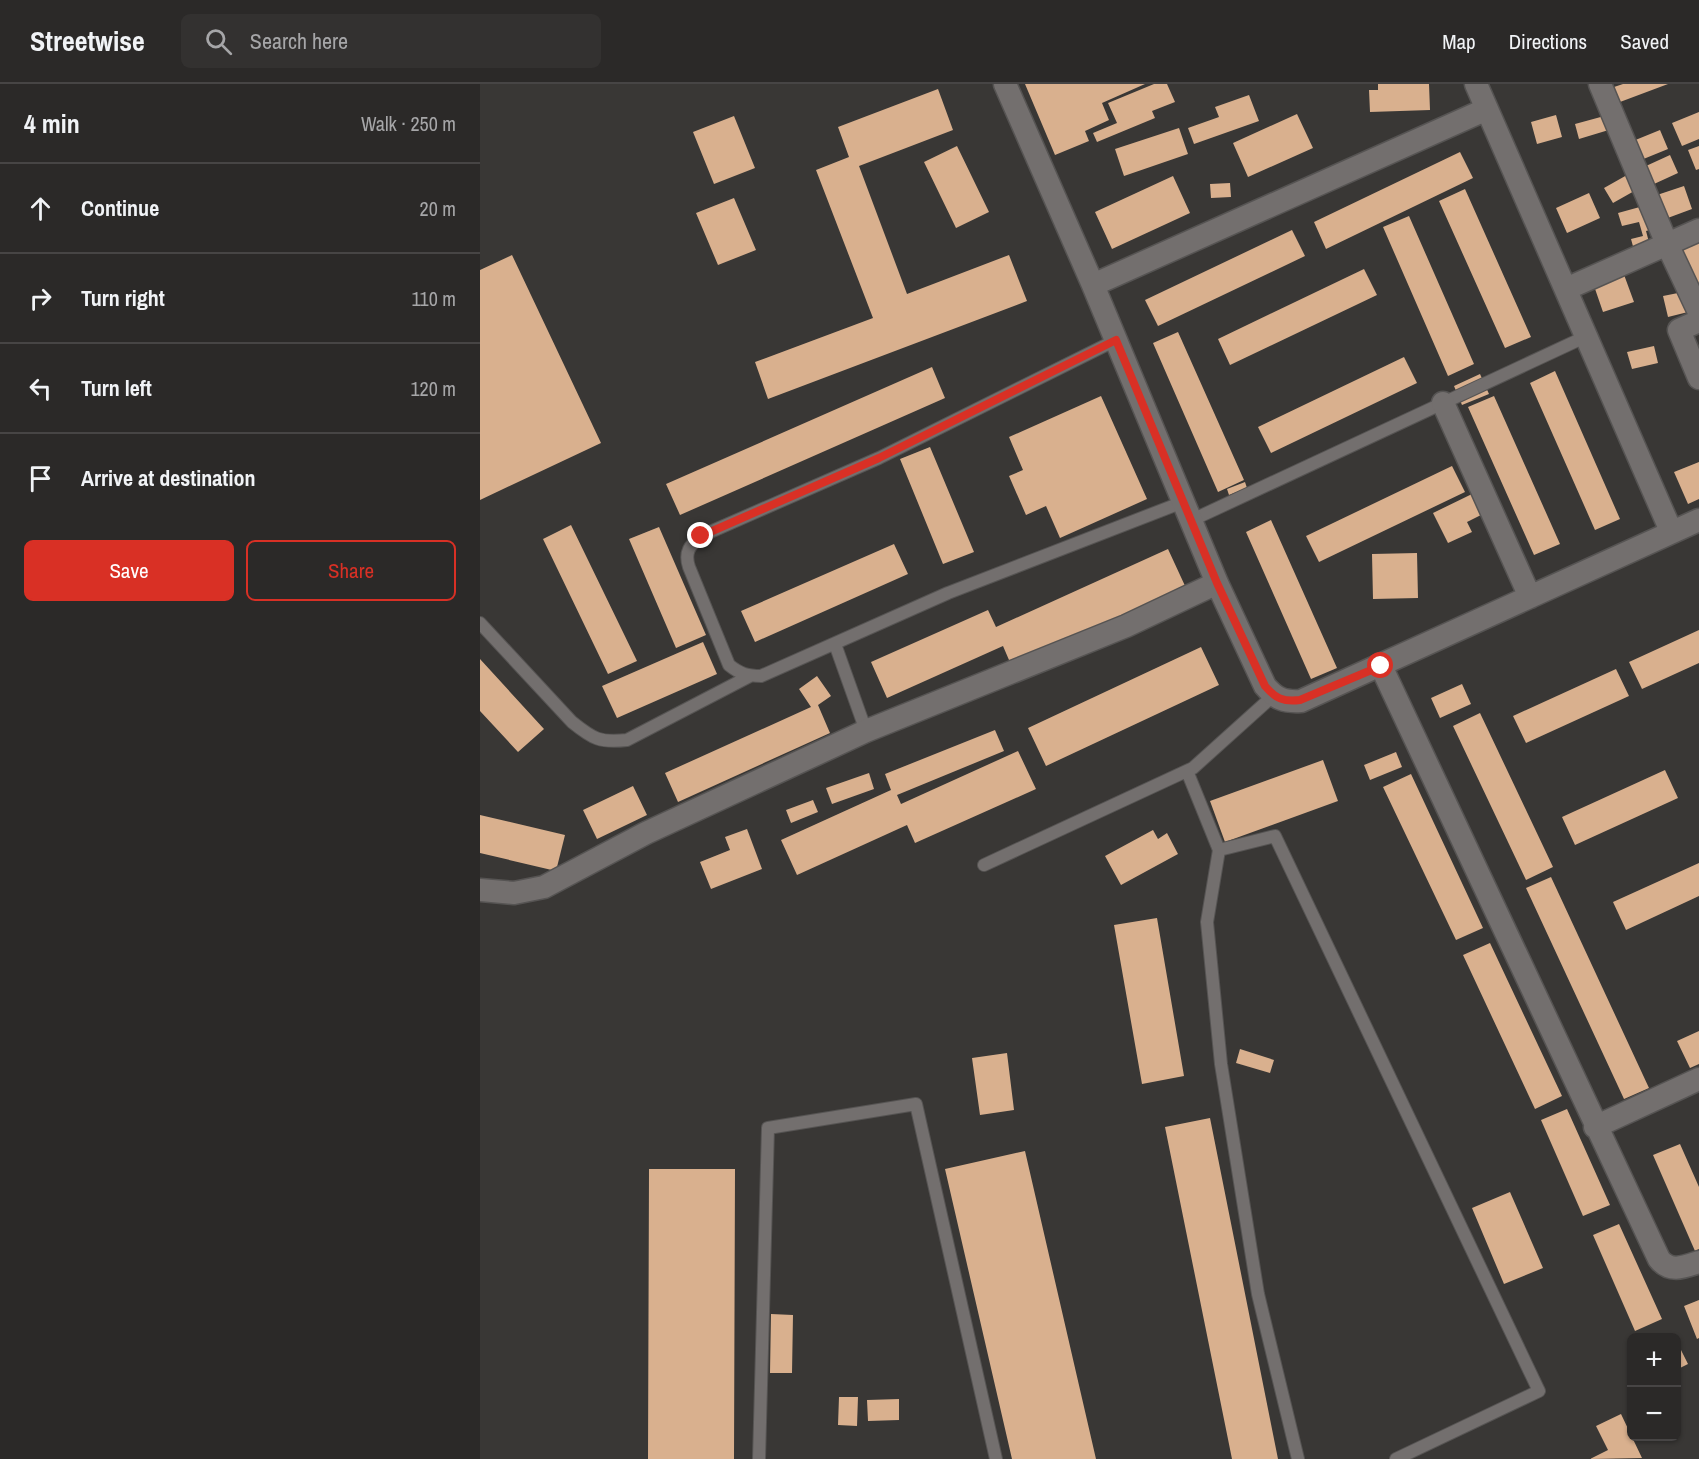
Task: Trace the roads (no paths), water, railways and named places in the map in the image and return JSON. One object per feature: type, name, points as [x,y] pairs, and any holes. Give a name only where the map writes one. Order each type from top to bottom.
[{"type":"street","points":[[1005,84],[1093,285],[1217,583],[1265,686],[1274,696],[1287,702],[1300,700],[1381,666],[1699,520]]},
{"type":"street","points":[[1476,84],[1671,531]]},
{"type":"street","points":[[1600,84],[1667,244],[1699,312]]},
{"type":"street","points":[[1093,285],[1487,109]]},
{"type":"street","points":[[1566,289],[1699,230]]},
{"type":"street","points":[[1699,321],[1679,330],[1699,378]]},
{"type":"street","points":[[1443,403],[1530,597]]},
{"type":"street","points":[[480,890],[514,893],[544,887],[646,833],[866,731],[1115,631],[1217,583]]},
{"type":"street","points":[[1381,666],[1595,1127],[1659,1259],[1665,1267],[1674,1269],[1699,1262]]},
{"type":"street","points":[[1595,1127],[1699,1079]]},
{"type":"lane","points":[[1116,340],[879,458],[701,536],[691,544],[686,557],[689,567],[729,665],[738,672],[750,676],[761,676],[948,593],[1188,511],[1443,403],[1587,336]]},
{"type":"lane","points":[[480,623],[572,722],[589,736],[606,742],[627,740],[750,676]]},
{"type":"lane","points":[[835,644],[866,731]]},
{"type":"lane","points":[[984,865],[1186,771],[1274,696]]},
{"type":"lane","points":[[1186,771],[1219,850],[1207,922],[1221,1064],[1258,1294],[1298,1459]]},
{"type":"lane","points":[[1219,850],[1275,836],[1539,1391],[1396,1459]]},
{"type":"lane","points":[[759,1459],[768,1128],[916,1104],[996,1459]]}]
